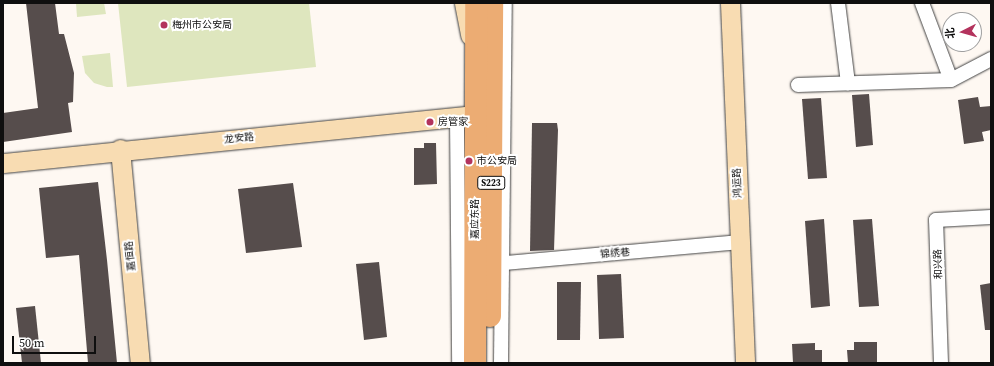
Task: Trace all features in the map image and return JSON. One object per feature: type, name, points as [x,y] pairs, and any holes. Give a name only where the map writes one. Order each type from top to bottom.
[{"type":"main road","name":"嘉应东路","points":[[475,363],[466,116],[475,62],[476,3]]},
{"type":"main road","name":"嘉应东路","points":[[490,363],[496,264],[492,3]]},
{"type":"street","points":[[464,3],[475,62]]},
{"type":"street","points":[[501,363],[496,264],[505,3]]},
{"type":"street","name":"鸿运路","points":[[730,3],[745,363]]},
{"type":"street","points":[[838,3],[848,83]]},
{"type":"street","points":[[922,3],[951,80]]},
{"type":"street","points":[[798,84],[951,80],[991,59]]},
{"type":"street","points":[[459,363],[466,116]]},
{"type":"street","name":"龙安路","points":[[3,163],[120,149],[466,116]]},
{"type":"street","name":"嘉恒路","points":[[120,149],[140,363]]},
{"type":"street","name":"和兴路","points":[[941,363],[936,220],[991,217]]},
{"type":"street","name":"锦绣巷","points":[[496,264],[739,242]]},
{"type":"green space","points":[[76,3],[104,3],[106,14],[77,17]]},
{"type":"green space","points":[[118,3],[309,3],[316,67],[127,87]]},
{"type":"green space","points":[[110,53],[113,87],[107,87],[94,83],[85,73],[82,56]]},
{"type":"building","points":[[26,3],[55,3],[59,34],[64,34],[74,73],[73,102],[68,103],[72,132],[3,142],[3,113],[38,108]]},
{"type":"building","points":[[869,94],[873,145],[856,147],[852,95]]},
{"type":"building","points":[[978,97],[980,107],[991,106],[991,130],[982,132],[984,141],[964,144],[958,100]]},
{"type":"building","points":[[821,98],[827,178],[808,179],[802,99]]},
{"type":"building","points":[[532,123],[557,123],[554,250],[530,251]]},
{"type":"building","points":[[424,143],[436,143],[437,184],[414,185],[414,148],[424,148]]},
{"type":"building","points":[[98,182],[117,363],[88,363],[79,255],[46,258],[39,188]]},
{"type":"building","points":[[293,183],[302,247],[246,253],[238,189]]},
{"type":"building","points":[[824,219],[830,306],[811,308],[805,221]]},
{"type":"building","points":[[872,219],[879,306],[859,307],[853,220]]},
{"type":"building","points":[[379,262],[387,337],[364,340],[356,264]]},
{"type":"building","points":[[621,274],[624,338],[599,339],[597,275]]},
{"type":"building","points":[[557,282],[581,282],[580,340],[557,340]]},
{"type":"building","points":[[991,283],[991,330],[985,330],[980,285]]},
{"type":"building","points":[[35,306],[41,363],[22,363],[16,308]]},
{"type":"building","points":[[854,342],[877,342],[877,363],[848,363],[847,350],[854,350]]},
{"type":"building","points":[[815,343],[815,350],[822,350],[822,363],[793,363],[792,344]]},
{"type":"place","name":"梅州市公安局","points":[[164,25]]},
{"type":"place","name":"房管家","points":[[430,122]]},
{"type":"place","name":"市公安局","points":[[469,161]]}]
